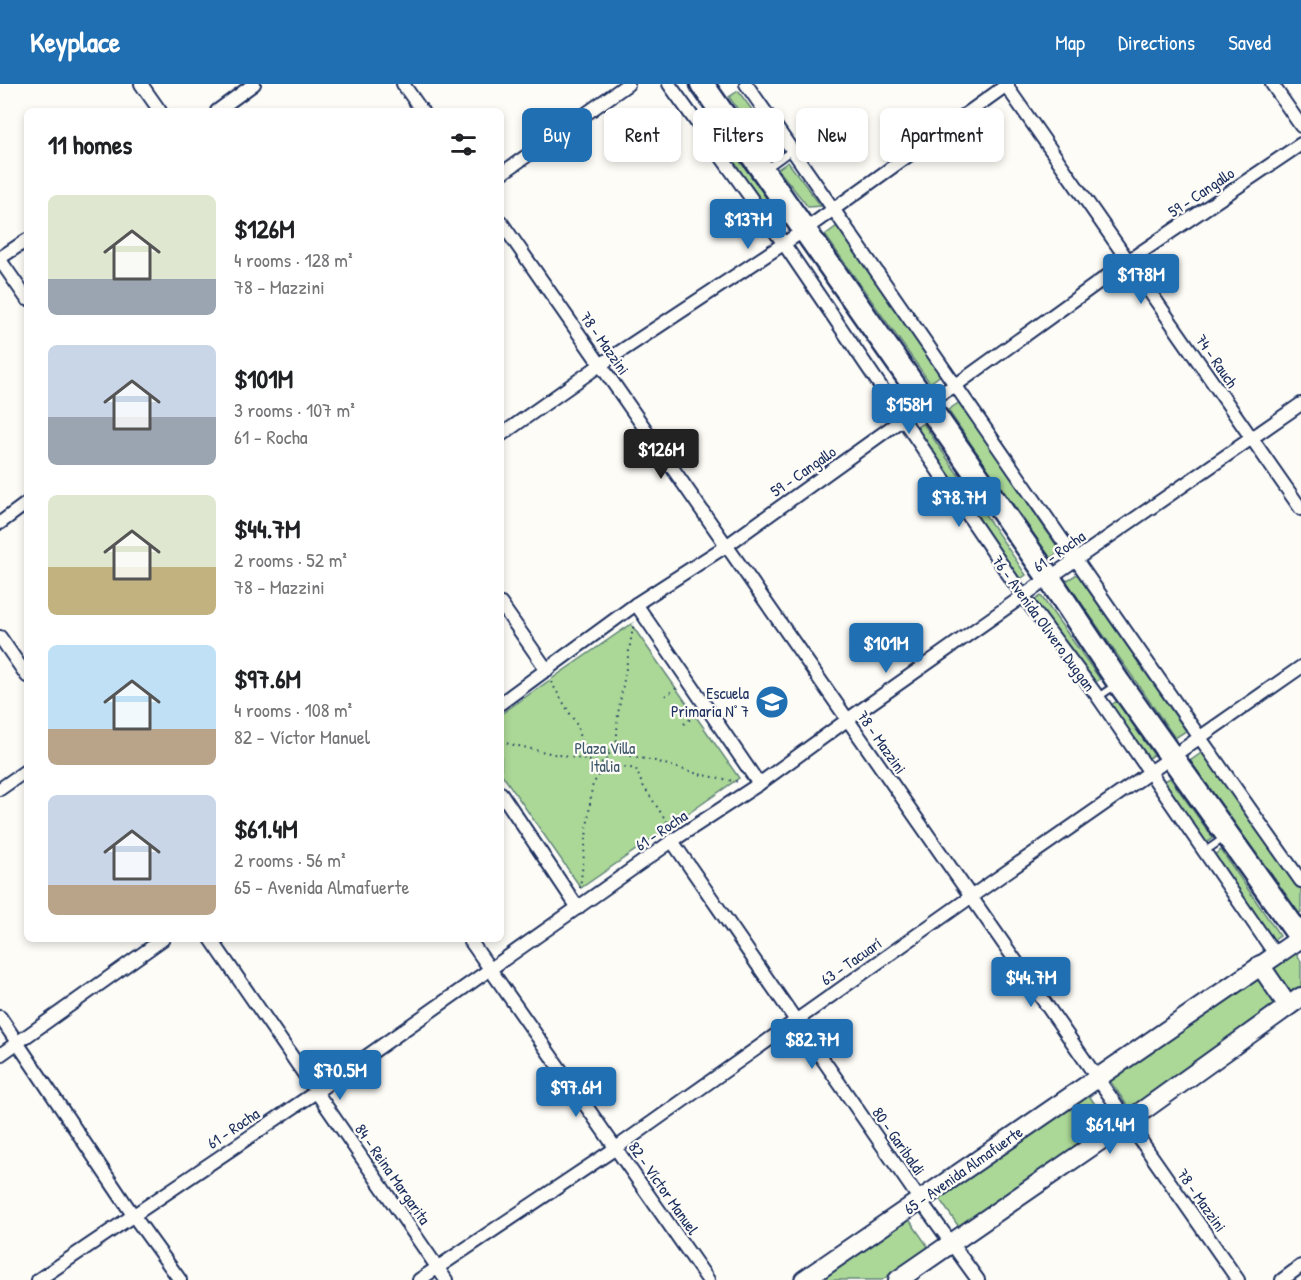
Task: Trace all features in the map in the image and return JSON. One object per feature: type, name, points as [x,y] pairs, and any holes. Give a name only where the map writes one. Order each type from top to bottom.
[{"type":"highway","name":"76 - Avenida Olivero Duggan","points":[[702,84],[1049,578],[1119,683],[1301,938]]},
{"type":"main road","name":"65 - Avenida Almafuerte","points":[[804,1280],[1301,938]]},
{"type":"main road","points":[[898,1280],[1295,1002],[1260,965]]},
{"type":"street","points":[[141,84],[158,108]]},
{"type":"street","points":[[221,108],[254,84]]},
{"type":"street","points":[[403,84],[420,108]]},
{"type":"street","points":[[504,172],[628,84]]},
{"type":"street","name":"76 - Avenida Olivero Duggan","points":[[669,84],[784,244],[1023,596],[1098,697],[1275,954]]},
{"type":"street","points":[[746,84],[1075,560],[1301,881]]},
{"type":"street","points":[[504,433],[806,229],[1007,84]]},
{"type":"street","name":"74 - Rauch","points":[[1007,84],[1301,509]]},
{"type":"street","points":[[1272,84],[1301,126]]},
{"type":"street","name":"59 - Cangallo","points":[[504,700],[636,604],[726,546],[1128,261],[1301,144]]},
{"type":"street","name":"78 - Mazzini","points":[[504,226],[1238,1280]]},
{"type":"street","points":[[24,242],[0,259],[24,295]]},
{"type":"street","name":"61 - Rocha","points":[[38,1280],[316,1092],[675,839],[759,784],[1023,596],[1301,404]]},
{"type":"street","points":[[0,523],[24,505]]},
{"type":"street","points":[[636,604],[759,784]]},
{"type":"street","points":[[504,608],[546,671]]},
{"type":"street","points":[[0,637],[24,672]]},
{"type":"street","name":"63 - Tacuarí","points":[[419,1280],[616,1148],[795,1020],[1301,668]]},
{"type":"street","points":[[0,789],[24,772]]},
{"type":"street","points":[[504,797],[578,908]]},
{"type":"street","name":"80 - Garibaldi","points":[[675,839],[795,1020],[978,1280]]},
{"type":"street","points":[[0,1055],[159,942]]},
{"type":"street","name":"84 - Reina Margarita","points":[[213,942],[446,1280]]},
{"type":"street","name":"82 - Víctor Manuel","points":[[471,942],[708,1280]]},
{"type":"street","points":[[0,1017],[133,1215],[180,1280]]},
{"type":"street","points":[[1282,1280],[1301,1266]]},
{"type":"lane","points":[[764,170],[792,150]]},
{"type":"lane","points":[[1098,697],[1119,683]]},
{"type":"lane","points":[[1204,852],[1227,836]]},
{"type":"path","points":[[616,753],[618,714],[636,604]]},
{"type":"path","points":[[546,671],[578,727],[582,743],[587,747],[655,761],[698,774],[759,784]]},
{"type":"path","points":[[665,696],[688,680]]},
{"type":"path","points":[[684,723],[706,707]]},
{"type":"path","points":[[504,743],[636,769],[642,784],[675,839]]},
{"type":"path","points":[[578,908],[592,787],[610,752]]},
{"type":"green space","points":[[738,91],[751,108],[737,108],[729,97]]},
{"type":"green space","points":[[731,162],[741,162],[783,219],[776,224]]},
{"type":"green space","points":[[788,162],[821,206],[808,207],[778,169]]},
{"type":"green space","points":[[837,226],[942,374],[930,383],[825,235]]},
{"type":"green space","points":[[960,402],[1060,551],[1049,559],[948,410]]},
{"type":"green space","points":[[923,423],[1026,575],[1020,579],[917,427]]},
{"type":"green space","points":[[1077,574],[1186,731],[1175,738],[1066,581]]},
{"type":"green space","points":[[1041,596],[1100,679],[1093,684],[1034,601]]},
{"type":"green space","name":"Plaza Villa Italia","points":[[631,624],[739,778],[581,888],[504,777],[504,712]]},
{"type":"green space","points":[[1117,701],[1154,755],[1147,759],[1110,706]]},
{"type":"green space","points":[[1204,751],[1301,889],[1301,912],[1298,914],[1190,761]]},
{"type":"green space","points":[[1170,778],[1213,838],[1206,843],[1163,782]]},
{"type":"green space","points":[[1221,850],[1280,936],[1274,940],[1214,855]]},
{"type":"green space","points":[[1294,951],[1301,961],[1301,987],[1291,994],[1271,967]]},
{"type":"green space","points":[[1258,975],[1278,1005],[1129,1108],[1108,1078]]},
{"type":"green space","points":[[1088,1094],[1109,1125],[959,1227],[938,1197]]},
{"type":"green space","points":[[908,1218],[929,1248],[882,1280],[818,1280]]},
{"type":"place","name":"Escuela Primaria N° 7","points":[[772,702]]}]
